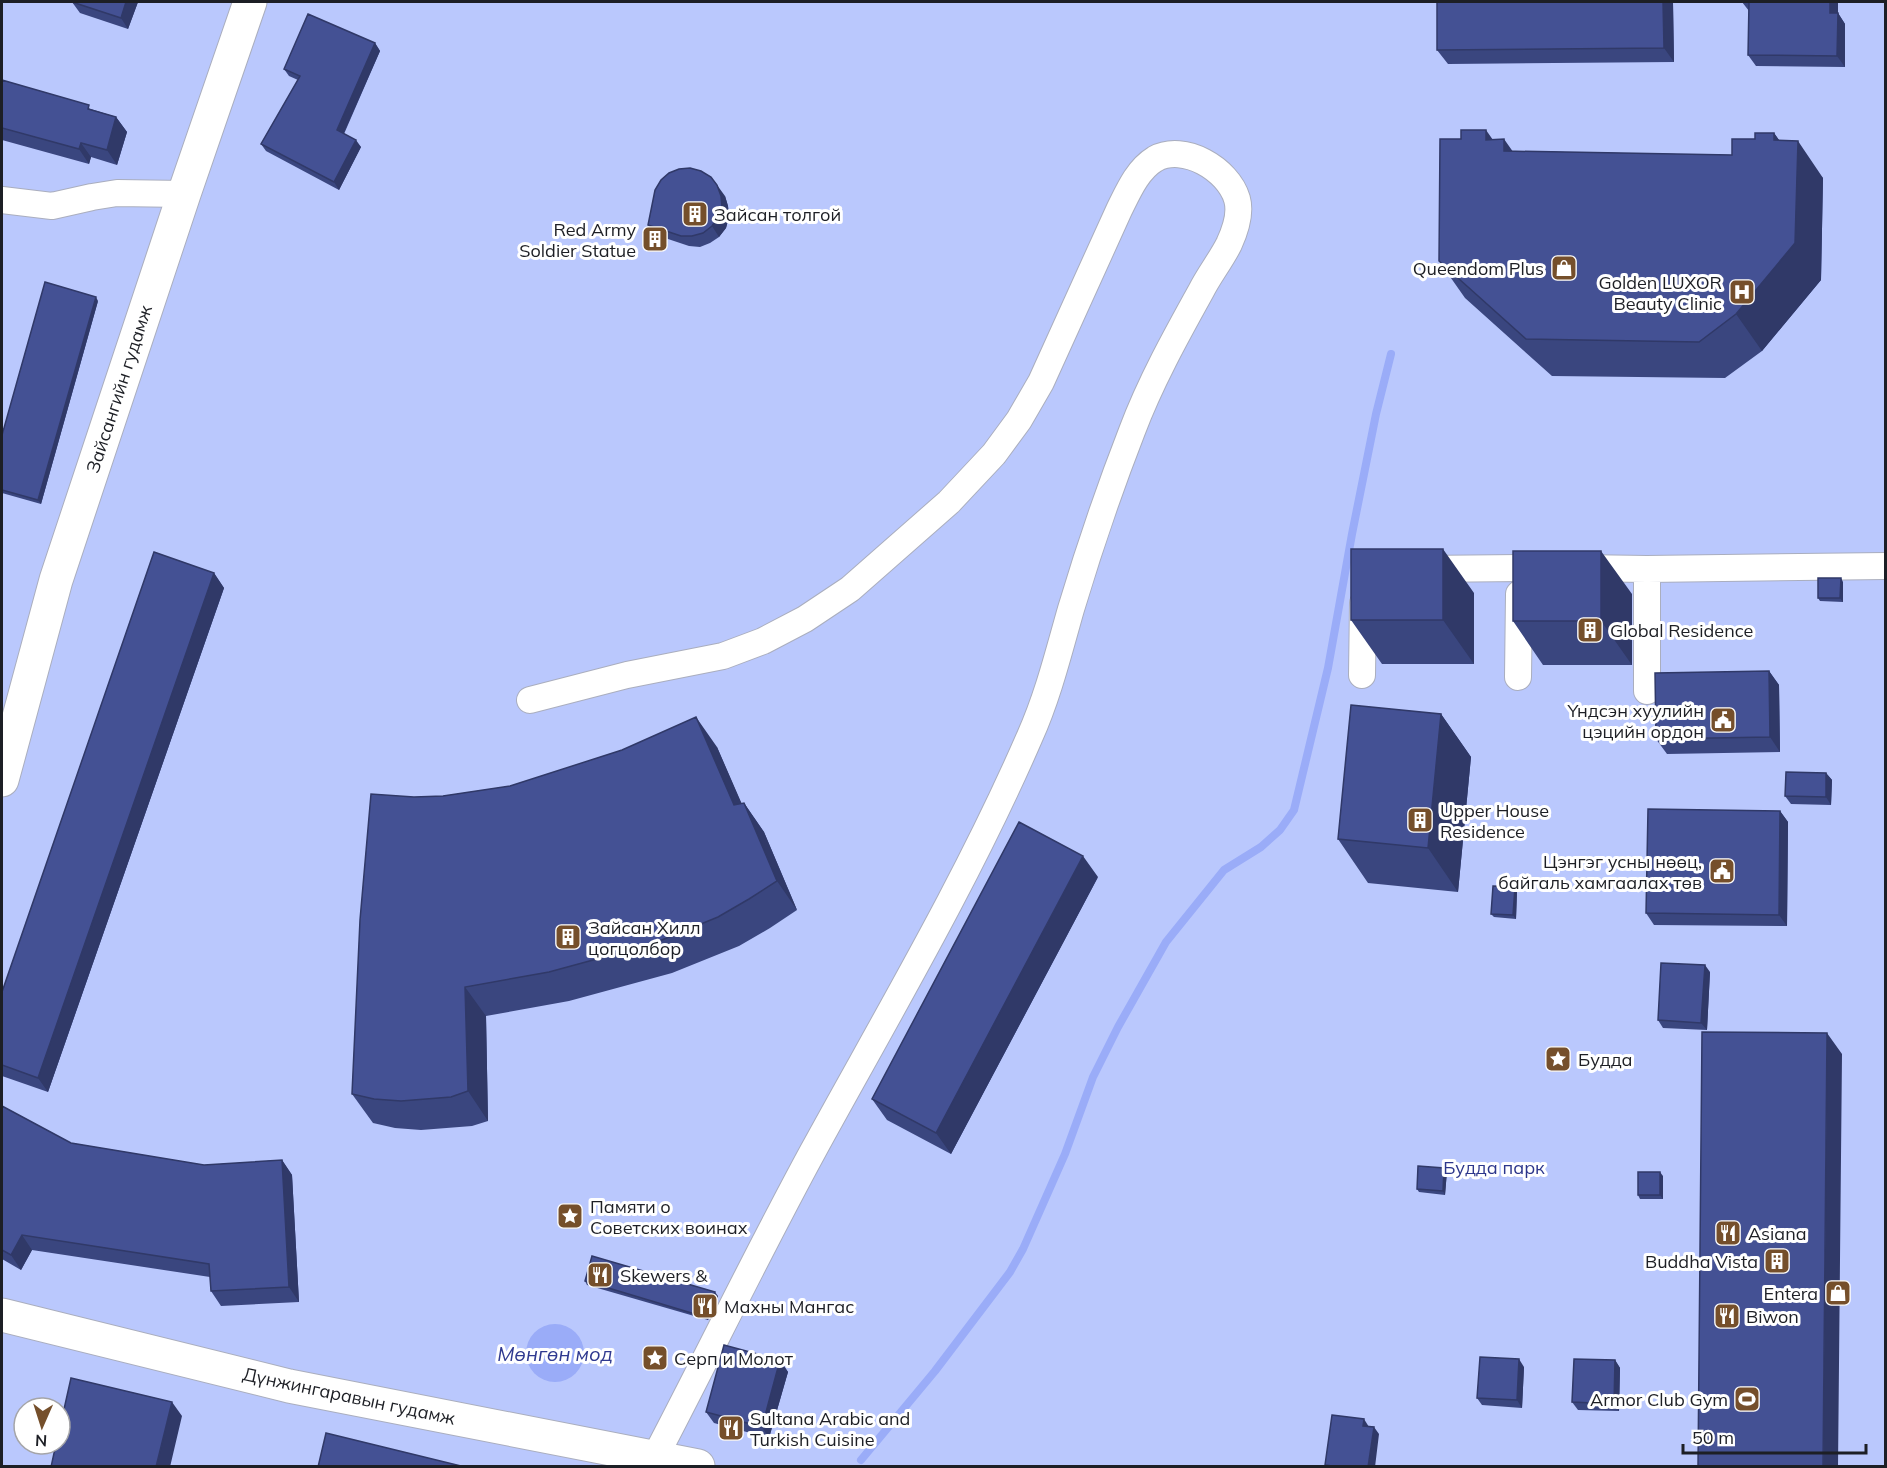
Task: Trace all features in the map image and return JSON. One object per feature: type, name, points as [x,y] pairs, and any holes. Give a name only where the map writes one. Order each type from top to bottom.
[{"type":"main road","name":"Зайсангийн гудамж","points":[[2,780],[56,580],[250,2]]},
{"type":"main road","name":"Дүнжингаравын гудамж","points":[[2,1315],[288,1386],[698,1467]]},
{"type":"street","points":[[530,700],[627,675],[723,656],[773,636],[805,619],[850,589],[949,502],[994,454],[1019,420],[1041,382],[1132,183],[1143,169],[1160,156],[1179,154],[1198,159],[1220,173],[1227,181],[1238,200],[1239,210],[1234,230],[1226,250],[1202,288],[1162,365],[1133,427],[1095,528],[1032,731],[922,957],[812,1152],[655,1457]]},
{"type":"street","points":[[2,200],[52,206],[117,194],[184,194]]},
{"type":"street","points":[[1398,569],[1886,566]]},
{"type":"street","points":[[1518,677],[1539,568]]},
{"type":"street","points":[[1647,569],[1647,692]]},
{"type":"street","points":[[1362,675],[1364,582]]},
{"type":"green space","name":"Будда парк","points":[[2,2],[1885,2],[1885,1466],[2,1466]]},
{"type":"water","name":"Мөнгөн мод","points":[[555,1324],[571,1329],[579,1337],[584,1353],[579,1369],[571,1377],[555,1382],[539,1377],[531,1369],[526,1353],[531,1337],[539,1329]]},
{"type":"building","points":[[72,2],[126,2],[121,18]]},
{"type":"building","points":[[1437,2],[1663,2],[1664,48],[1437,50]]},
{"type":"building","points":[[1749,2],[1830,2],[1830,13],[1838,13],[1837,56],[1748,55]]},
{"type":"building","points":[[308,14],[375,43],[337,130],[356,140],[334,182],[261,144],[300,76],[284,69]]},
{"type":"building","points":[[2,80],[89,105],[88,109],[116,117],[107,150],[81,143],[79,149],[2,128]]},
{"type":"building","points":[[1461,130],[1486,130],[1486,140],[1504,139],[1504,151],[1732,155],[1732,139],[1755,139],[1755,133],[1774,133],[1774,140],[1798,141],[1795,243],[1736,314],[1699,342],[1526,339],[1439,261],[1440,139],[1461,139]]},
{"type":"building","name":"Зайсан толгой","points":[[690,168],[711,177],[717,185],[722,207],[712,226],[703,233],[681,236],[648,225],[655,190],[661,180],[669,173]]},
{"type":"building","points":[[45,282],[96,297],[38,500],[2,490],[2,435]]},
{"type":"building","points":[[1351,549],[1443,549],[1443,620],[1351,620]]},
{"type":"building","points":[[1513,551],[1601,551],[1601,621],[1513,621]]},
{"type":"building","points":[[154,552],[214,573],[38,1078],[2,1065],[2,992]]},
{"type":"building","points":[[1818,578],[1841,578],[1840,598],[1818,598]]},
{"type":"building","name":"Үндсэн хуулийн цэцийн ордон","points":[[1769,671],[1770,737],[1656,739],[1655,673]]},
{"type":"building","points":[[1351,705],[1441,714],[1428,848],[1338,839]]},
{"type":"building","name":"Зайсан Хилл цогцолбор","points":[[696,717],[734,805],[744,803],[777,881],[718,917],[652,944],[549,972],[465,987],[468,1091],[451,1097],[401,1101],[374,1099],[352,1094],[360,920],[371,794],[414,797],[443,796],[510,786],[622,750]]},
{"type":"building","points":[[1786,772],[1826,773],[1826,797],[1785,796]]},
{"type":"building","points":[[1648,809],[1780,811],[1779,915],[1646,913]]},
{"type":"building","points":[[1019,822],[1083,856],[936,1133],[872,1099]]},
{"type":"building","points":[[1493,886],[1515,887],[1513,915],[1491,914]]},
{"type":"building","points":[[1661,963],[1705,965],[1701,1023],[1658,1020]]},
{"type":"building","name":"Buddha Vista","points":[[1702,1032],[1827,1033],[1823,1467],[1698,1467]]},
{"type":"building","points":[[2,1106],[71,1143],[204,1165],[282,1160],[289,1287],[211,1291],[209,1264],[22,1235],[11,1255],[2,1250]]},
{"type":"building","points":[[1418,1166],[1444,1168],[1443,1191],[1417,1189]]},
{"type":"building","points":[[1638,1172],[1660,1172],[1660,1195],[1638,1195]]},
{"type":"building","points":[[592,1256],[715,1292],[705,1317],[585,1281]]},
{"type":"building","points":[[724,1345],[780,1360],[762,1427],[706,1412]]},
{"type":"building","points":[[1480,1357],[1519,1359],[1517,1400],[1477,1398]]},
{"type":"building","points":[[1574,1359],[1615,1360],[1614,1404],[1572,1402]]},
{"type":"building","points":[[71,1378],[172,1402],[156,1467],[51,1467],[53,1456],[72,1456],[72,1396],[67,1396]]},
{"type":"building","points":[[1332,1415],[1364,1419],[1363,1426],[1374,1427],[1368,1467],[1325,1465]]},
{"type":"building","points":[[326,1433],[465,1467],[318,1467]]},
{"type":"waterway","points":[[861,1460],[935,1371],[1010,1272],[1023,1249],[1065,1154],[1093,1077],[1166,942],[1224,870],[1261,847],[1280,830],[1294,810],[1328,668],[1376,414],[1391,354]]},
{"type":"place","name":"Зайсан толгой","points":[[695,214]]},
{"type":"place","name":"Red Army Soldier Statue","points":[[655,239]]},
{"type":"place","name":"Queendom Plus","points":[[1564,268]]},
{"type":"place","name":"Golden LUXOR Beauty Clinic","points":[[1742,292]]},
{"type":"place","name":"Global Residence","points":[[1590,630]]},
{"type":"place","name":"Үндсэн хуулийн цэцийн ордон","points":[[1723,720]]},
{"type":"place","name":"Upper House Residence","points":[[1420,820]]},
{"type":"place","name":"Цэнгэг усны нөөц, байгаль хамгаалах төв","points":[[1722,871]]},
{"type":"place","name":"Зайсан Хилл цогцолбор","points":[[568,937]]},
{"type":"place","name":"Будда","points":[[1558,1059]]},
{"type":"place","name":"Памяти о Советских воинах","points":[[570,1216]]},
{"type":"place","name":"Asiana","points":[[1728,1233]]},
{"type":"place","name":"Buddha Vista","points":[[1777,1261]]},
{"type":"place","name":"Skewers &","points":[[600,1275]]},
{"type":"place","name":"Entera","points":[[1838,1293]]},
{"type":"place","name":"Махны Мангас","points":[[705,1306]]},
{"type":"place","name":"Biwon","points":[[1727,1316]]},
{"type":"place","name":"Серп и Молот","points":[[655,1358]]},
{"type":"place","name":"Armor Club Gym","points":[[1747,1399]]},
{"type":"place","name":"Sultana Arabic and Turkish Cuisine","points":[[731,1428]]}]
